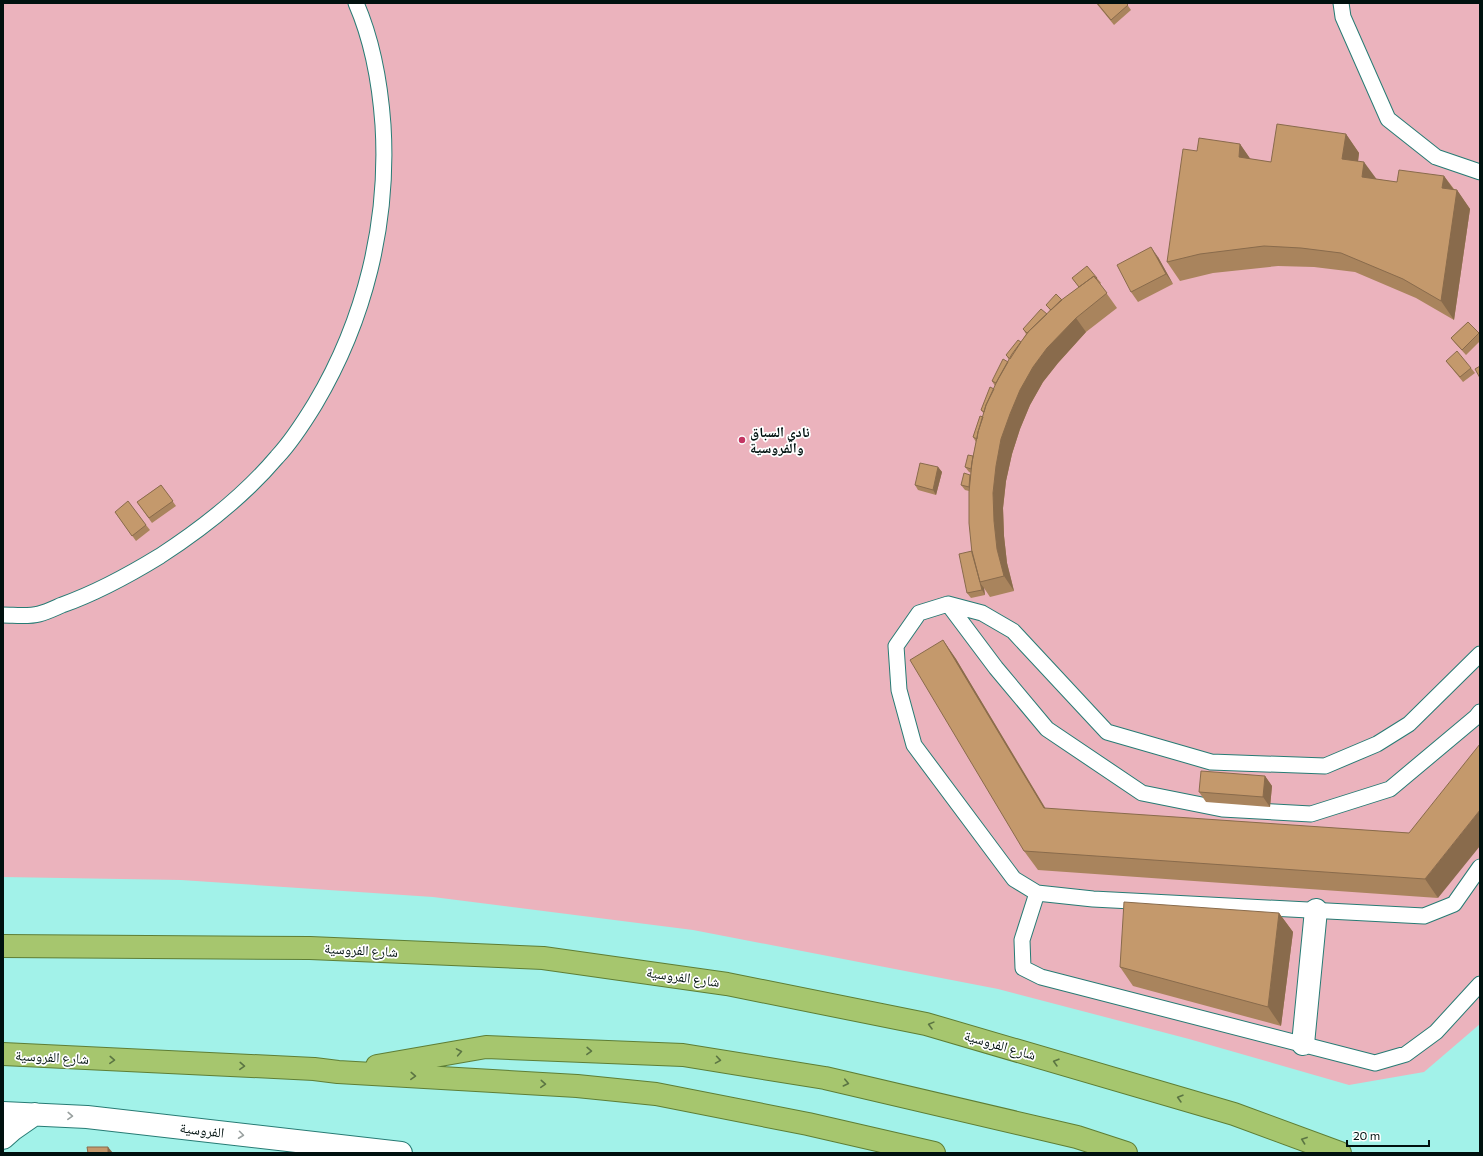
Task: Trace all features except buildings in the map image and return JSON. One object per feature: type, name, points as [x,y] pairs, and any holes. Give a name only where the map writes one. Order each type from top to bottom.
[{"type":"highway","name":"شارع الفروسية","points":[[3,946],[310,948],[543,958],[727,984],[926,1024],[1234,1114],[1340,1153]]},
{"type":"highway","points":[[338,1072],[486,1047],[683,1055],[825,1078],[1077,1137],[1126,1153]]},
{"type":"highway","name":"شارع الفروسية","points":[[3,1054],[314,1069],[338,1072],[570,1086],[656,1094],[808,1124],[934,1153]]},
{"type":"highway","points":[[808,1124],[866,1153]]},
{"type":"street","points":[[1302,1044],[1316,910]]},
{"type":"street","name":"الفروسية","points":[[3,1113],[87,1117],[401,1153]]},
{"type":"street","points":[[3,1138],[35,1114]]},
{"type":"lane","points":[[3,615],[38,614],[76,600],[148,564],[182,542],[221,511],[278,457],[304,422],[327,384],[346,345],[361,304],[373,262],[380,222],[384,183],[384,143],[381,103],[375,64],[365,25],[356,3]]},
{"type":"lane","points":[[1342,3],[1343,17],[1388,119],[1436,157],[1480,172]]},
{"type":"lane","points":[[1480,654],[1408,724],[1377,744],[1325,766],[1211,762],[1107,732],[1013,631],[982,613],[948,604],[919,613],[896,646],[899,690],[914,745],[1014,879],[1037,893],[1093,899],[1424,916],[1454,904],[1480,867]]},
{"type":"lane","points":[[948,604],[996,668],[1047,729],[1142,793],[1222,809],[1311,814],[1390,789],[1476,718],[1480,712]]},
{"type":"lane","points":[[1037,893],[1022,940],[1023,968],[1041,977],[1375,1063],[1406,1054],[1436,1032],[1480,984]]},
{"type":"shaded area","name":"نادي السباق والفروسية","points":[[3,3],[1480,3],[1480,1024],[1424,1072],[1349,1085],[1189,1039],[998,989],[693,930],[433,897],[181,880],[3,877]]},
{"type":"place","name":"نادي السباق والفروسية","points":[[742,440]]}]
